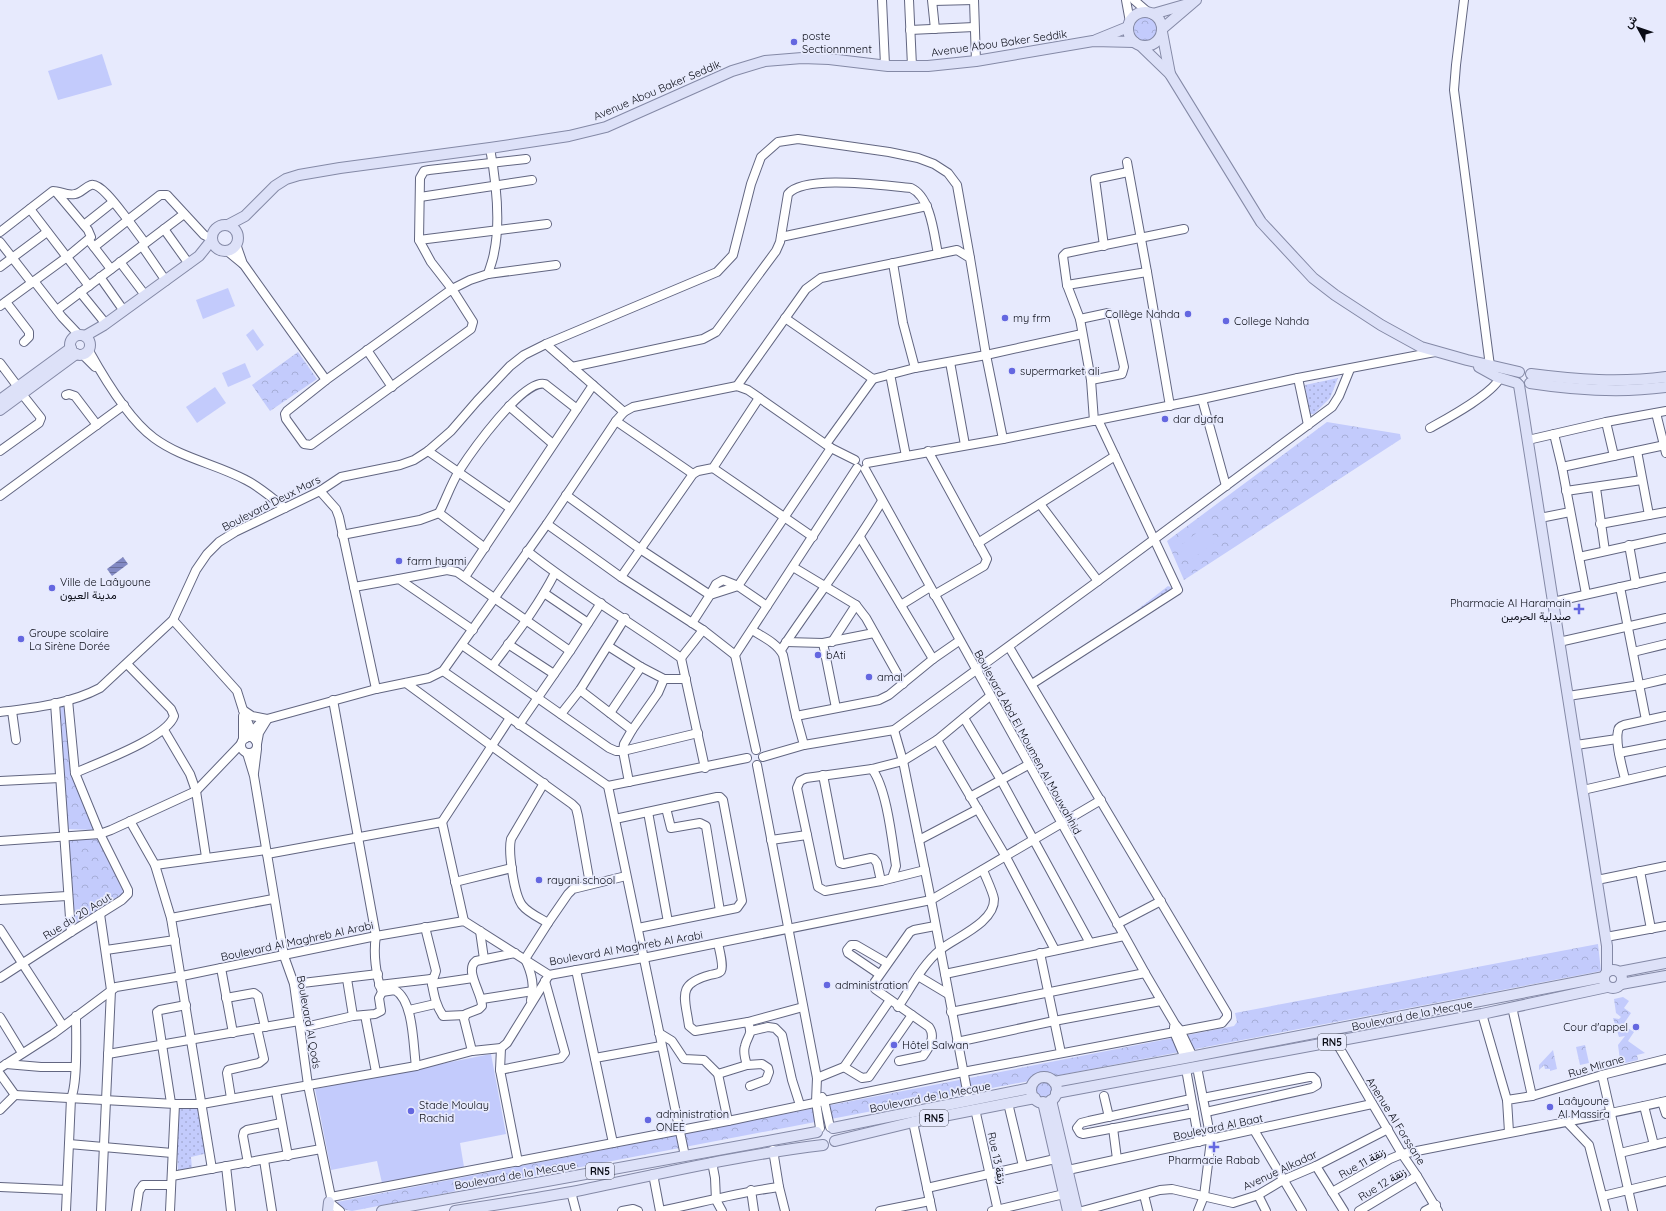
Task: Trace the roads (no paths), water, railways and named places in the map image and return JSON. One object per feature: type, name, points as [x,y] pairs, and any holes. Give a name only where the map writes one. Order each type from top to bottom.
[{"type":"main road","points":[[1137,44],[1148,46],[1155,43],[1160,38],[1162,30],[1193,2]]},
{"type":"main road","points":[[1193,2],[1151,13],[1138,14],[1129,25],[1129,35],[1170,74],[1261,222],[1313,278],[1335,295],[1394,332],[1421,347],[1435,352],[1519,372],[1526,370],[1530,380],[1526,429]]},
{"type":"main road","points":[[1151,13],[1158,18],[1162,30],[1170,74]]},
{"type":"main road","name":"Avenue Abou Baker Seddik","points":[[1093,41],[1129,25]]},
{"type":"main road","name":"Avenue Abou Baker Seddik","points":[[228,225],[245,216],[276,186],[286,179],[299,175],[569,136],[606,127],[732,71],[765,61],[808,58],[885,65],[928,66],[976,61],[1093,41],[1137,44]]},
{"type":"main road","name":"Avenue Abou Baker Seddik","points":[[237,240],[245,216]]},
{"type":"main road","points":[[0,400],[20,390],[82,351],[105,325],[199,256],[211,239],[217,227],[228,225],[233,227],[237,240],[233,249],[199,256]]},
{"type":"main road","points":[[211,239],[223,251]]},
{"type":"main road","points":[[82,351],[71,341],[105,325]]},
{"type":"main road","points":[[79,336],[89,340],[82,351]]},
{"type":"main road","points":[[1467,360],[1500,378],[1524,386],[1530,380],[1604,381],[1644,380],[1666,377]]},
{"type":"main road","points":[[1519,372],[1516,376],[1528,440],[1607,942],[1611,976],[1623,979],[1621,984]]},
{"type":"main road","points":[[1530,380],[1562,387],[1607,390],[1645,390],[1666,387]]},
{"type":"main road","points":[[0,410],[20,390]]},
{"type":"main road","name":"Boulevard de la Mecque","points":[[1054,1082],[1189,1058],[1666,964]]},
{"type":"main road","name":"Boulevard de la Mecque","points":[[834,1141],[976,1109],[1046,1098],[1186,1069],[1482,1014],[1512,1007],[1611,976]]},
{"type":"main road","name":"RN5","points":[[1611,976],[1615,988],[1621,984],[1666,976]]},
{"type":"main road","name":"RN5","points":[[1031,1088],[1032,1084],[1038,1078],[1047,1077],[1054,1082]]},
{"type":"main road","points":[[1046,1098],[1056,1089],[1054,1082]]},
{"type":"main road","points":[[1031,1088],[1032,1095],[1046,1098]]},
{"type":"main road","name":"Boulevard de la Mecque","points":[[382,1211],[685,1156],[1031,1088]]},
{"type":"main road","points":[[1046,1098],[1055,1159],[1068,1211]]},
{"type":"main road","points":[[1046,1098],[1068,1170],[1077,1211]]},
{"type":"main road","points":[[823,1144],[818,1141],[825,1129],[836,1136],[834,1141]]},
{"type":"main road","name":"RN5","points":[[455,1211],[571,1192],[773,1150],[831,1144],[834,1141]]},
{"type":"street","points":[[882,0],[885,65]]},
{"type":"street","points":[[909,0],[912,66]]},
{"type":"street","points":[[935,29],[932,1],[974,0],[976,61]]},
{"type":"street","points":[[1126,0],[1129,25]]},
{"type":"street","points":[[1134,0],[1151,13]]},
{"type":"street","points":[[1464,0],[1454,90],[1490,366]]},
{"type":"street","points":[[910,30],[974,28]]},
{"type":"street","name":"Boulevard Deux Mars","points":[[0,712],[68,700],[91,693],[100,688],[173,620],[196,570],[207,554],[215,546],[235,532],[320,491],[341,477],[400,465],[414,460],[428,451],[451,431],[476,401],[510,366],[524,355],[546,344],[717,272],[733,255],[751,184],[761,157],[778,142],[798,139],[889,152],[934,164],[948,172],[957,184],[986,355],[1003,439]]},
{"type":"street","points":[[488,274],[494,254],[497,230],[495,186],[490,148]]},
{"type":"street","points":[[526,159],[424,171],[420,178],[419,240],[431,262],[452,289],[473,322],[473,326],[314,443],[308,445],[304,444],[286,419],[284,414],[326,380],[452,289],[470,280],[488,274],[556,265]]},
{"type":"street","points":[[1126,162],[1141,237],[1170,406]]},
{"type":"street","points":[[1104,246],[1095,179],[1128,172]]},
{"type":"street","points":[[420,197],[532,180]]},
{"type":"street","points":[[572,367],[703,339],[712,335],[720,327],[776,251],[781,237],[786,198],[794,188],[839,182],[911,188],[918,193],[927,206],[938,254]]},
{"type":"street","points":[[0,232],[50,193],[56,191],[68,195],[75,194],[92,185],[96,185],[102,189],[128,220],[166,281]]},
{"type":"street","points":[[56,191],[90,233],[89,240],[111,269]]},
{"type":"street","points":[[94,247],[164,194],[169,197],[204,235],[211,239]]},
{"type":"street","points":[[84,225],[113,202]]},
{"type":"street","points":[[781,237],[927,206]]},
{"type":"street","points":[[30,209],[89,286]]},
{"type":"street","points":[[59,314],[80,292],[184,214]]},
{"type":"street","points":[[419,240],[547,224]]},
{"type":"street","points":[[164,229],[189,264]]},
{"type":"street","points":[[1032,684],[1178,590],[1115,456],[1096,421],[1091,380],[1080,319],[1068,285],[1062,256],[1066,253],[1184,229]]},
{"type":"street","points":[[0,267],[47,232]]},
{"type":"street","points":[[24,342],[29,337],[30,332],[3,304],[89,240]]},
{"type":"street","points":[[237,240],[244,265],[326,380]]},
{"type":"street","points":[[0,242],[79,336]]},
{"type":"street","points":[[737,386],[806,289],[817,280],[957,250],[970,258]]},
{"type":"street","points":[[223,251],[244,265]]},
{"type":"street","points":[[120,262],[145,295]]},
{"type":"street","points":[[894,263],[903,323],[915,368]]},
{"type":"street","points":[[1068,285],[1147,272]]},
{"type":"street","points":[[100,277],[124,311]]},
{"type":"street","points":[[80,292],[105,325]]},
{"type":"street","points":[[1080,319],[1108,313],[1114,317],[1124,367],[1122,374],[1091,380]]},
{"type":"street","points":[[785,318],[873,379]]},
{"type":"street","points":[[738,586],[785,518],[828,446],[873,379],[915,368],[986,355],[1082,334]]},
{"type":"street","points":[[546,344],[624,412]]},
{"type":"street","points":[[367,350],[392,387]]},
{"type":"street","points":[[82,351],[100,372],[141,427],[154,438],[170,448],[244,479],[259,488],[285,508]]},
{"type":"street","points":[[0,841],[100,834],[112,830],[196,791],[252,731],[261,722],[267,719],[376,689],[430,678],[443,671],[547,524],[616,421],[624,412],[639,405],[737,386],[748,390],[828,446],[861,465],[928,451],[1003,439],[1096,421],[1202,400],[1298,378],[1435,352]]},
{"type":"street","points":[[950,362],[965,445]]},
{"type":"street","points":[[0,363],[41,418],[39,423],[0,451]]},
{"type":"street","points":[[757,765],[761,762],[763,757],[804,744],[894,730],[1098,582],[1332,407],[1339,396],[1350,369]]},
{"type":"street","points":[[890,374],[906,456]]},
{"type":"street","points":[[1298,378],[1308,425]]},
{"type":"street","points":[[1430,428],[1464,408],[1496,384],[1500,378]]},
{"type":"street","points":[[342,535],[420,520],[439,513],[459,472],[498,418],[509,406],[533,386],[543,383],[577,409]]},
{"type":"street","points":[[465,577],[593,385]]},
{"type":"street","points":[[66,395],[69,394],[75,396],[97,425]]},
{"type":"street","points":[[621,577],[693,474],[698,471],[713,468],[759,398]]},
{"type":"street","points":[[1202,400],[1226,486]]},
{"type":"street","points":[[0,496],[124,405]]},
{"type":"street","points":[[509,406],[553,444]]},
{"type":"street","points":[[1528,440],[1606,422],[1666,411]]},
{"type":"street","points":[[1562,466],[1637,451],[1665,449],[1656,413]]},
{"type":"street","points":[[616,421],[693,474]]},
{"type":"street","points":[[1606,422],[1614,456]]},
{"type":"street","points":[[1554,434],[1562,466],[1586,594]]},
{"type":"street","points":[[428,451],[510,508]]},
{"type":"street","points":[[928,451],[987,559],[984,566],[934,595]]},
{"type":"street","points":[[1637,451],[1649,515]]},
{"type":"street","points":[[978,543],[1115,456]]},
{"type":"street","points":[[735,655],[861,465]]},
{"type":"street","name":"Boulevard Abd El Moumen Al Mouwahhid","points":[[861,465],[1161,1001],[1189,1058]]},
{"type":"street","points":[[713,468],[813,537]]},
{"type":"street","points":[[1566,491],[1596,488],[1642,480]]},
{"type":"street","points":[[1596,488],[1605,551]]},
{"type":"street","points":[[320,491],[336,509],[376,689]]},
{"type":"street","points":[[566,495],[640,549],[710,595]]},
{"type":"street","points":[[780,650],[860,538],[882,501]]},
{"type":"street","points":[[1040,504],[1098,582]]},
{"type":"street","points":[[1540,518],[1570,512]]},
{"type":"street","points":[[1600,524],[1666,512]]},
{"type":"street","points":[[439,513],[485,548]]},
{"type":"street","points":[[547,524],[621,577],[692,623],[735,655],[756,750],[760,752],[763,757]]},
{"type":"street","points":[[860,538],[933,660]]},
{"type":"street","points":[[1579,557],[1628,545],[1666,538]]},
{"type":"street","points":[[1628,545],[1636,584]]},
{"type":"street","points":[[527,551],[555,573],[625,618],[681,658],[705,768]]},
{"type":"street","points":[[793,567],[856,605],[903,684]]},
{"type":"street","points":[[354,587],[447,570],[457,572],[570,652]]},
{"type":"street","points":[[493,665],[526,621],[555,573]]},
{"type":"street","points":[[1553,602],[1666,577]]},
{"type":"street","points":[[398,579],[473,630]]},
{"type":"street","points":[[692,623],[716,584],[723,580],[738,586],[767,606]]},
{"type":"street","points":[[901,605],[930,587]]},
{"type":"street","points":[[1620,587],[1646,720]]},
{"type":"street","points":[[544,593],[588,623]]},
{"type":"street","points":[[519,725],[570,652],[601,603]]},
{"type":"street","points":[[832,642],[856,605]]},
{"type":"street","points":[[561,714],[580,690],[625,618]]},
{"type":"street","points":[[1559,642],[1666,618]]},
{"type":"street","points":[[173,620],[234,686],[239,695],[243,710],[252,731],[256,744],[251,753],[246,753],[224,762]]},
{"type":"street","points":[[681,658],[702,630]]},
{"type":"street","points":[[752,630],[780,650],[783,655],[796,716],[804,744]]},
{"type":"street","points":[[786,642],[823,643],[874,633]]},
{"type":"street","points":[[796,716],[879,700],[889,695],[959,641]]},
{"type":"street","points":[[823,643],[836,708]]},
{"type":"street","points":[[508,644],[554,674]]},
{"type":"street","points":[[1633,652],[1666,644]]},
{"type":"street","points":[[462,645],[616,751],[623,751],[698,733]]},
{"type":"street","points":[[608,646],[641,667],[664,679],[686,679]]},
{"type":"street","points":[[330,1205],[518,1162],[728,1121],[1176,1029],[1222,1023],[1225,1021],[1228,1015],[1009,647]]},
{"type":"street","points":[[75,773],[147,740],[164,730],[173,719],[173,713],[127,664]]},
{"type":"street","points":[[610,713],[641,667]]},
{"type":"street","points":[[443,671],[608,786],[685,1156]]},
{"type":"street","points":[[629,782],[623,751],[627,738],[658,692],[664,679]]},
{"type":"street","points":[[1568,696],[1640,685],[1666,679]]},
{"type":"street","points":[[406,683],[564,797],[576,808],[590,884]]},
{"type":"street","points":[[580,690],[632,730]]},
{"type":"street","points":[[925,870],[892,878],[825,891],[822,890],[818,887],[797,788],[802,780],[823,775],[872,769],[903,761],[937,740],[990,696]]},
{"type":"street","points":[[68,700],[75,773],[100,834]]},
{"type":"street","points":[[108,1054],[192,1041],[261,1028],[376,1014],[381,1011],[380,989],[374,945],[376,936],[333,700]]},
{"type":"street","points":[[55,703],[67,896],[71,932]]},
{"type":"street","points":[[243,710],[252,716],[267,719]]},
{"type":"street","points":[[243,710],[242,749],[246,753],[254,776]]},
{"type":"street","points":[[12,711],[16,740]]},
{"type":"street","points":[[1625,779],[1617,739],[1618,730],[1620,727],[1666,716]]},
{"type":"street","points":[[155,865],[206,857],[266,852],[442,822],[493,747],[510,718]]},
{"type":"street","points":[[964,718],[1035,840],[1090,943]]},
{"type":"street","points":[[254,776],[256,744],[259,733],[267,719]]},
{"type":"street","points":[[164,730],[190,774],[196,791],[206,857]]},
{"type":"street","points":[[894,730],[903,761],[919,840],[969,1101]]},
{"type":"street","points":[[243,741],[250,737],[256,744]]},
{"type":"street","points":[[1576,745],[1617,739]]},
{"type":"street","points":[[937,740],[1006,857],[1055,950]]},
{"type":"street","points":[[1619,753],[1666,744]]},
{"type":"street","points":[[747,758],[749,753],[756,750]]},
{"type":"street","points":[[608,786],[705,768],[747,758]]},
{"type":"street","points":[[747,758],[752,765],[757,765]]},
{"type":"street","points":[[757,765],[817,1078],[817,1090],[825,1129]]},
{"type":"street","points":[[970,797],[1028,765]]},
{"type":"street","points":[[872,769],[878,776],[883,794],[896,866],[892,878]]},
{"type":"street","points":[[1583,790],[1625,779],[1666,771]]},
{"type":"street","points":[[823,775],[840,863],[843,864],[871,858],[874,859],[877,863],[881,880]]},
{"type":"street","name":"Boulevard Al Qods","points":[[254,776],[273,899],[284,956],[294,984],[308,1085],[321,1149],[330,1205]]},
{"type":"street","points":[[0,781],[60,778]]},
{"type":"street","points":[[544,783],[511,839],[510,846],[512,868],[521,904],[548,923]]},
{"type":"street","points":[[615,819],[717,797],[720,797],[723,800],[742,901],[736,908],[638,928]]},
{"type":"street","name":"Boulevard Al Maghreb Al Arabi","points":[[3,1066],[62,1026],[111,990],[127,985],[284,956],[376,936],[464,921],[525,959],[547,978],[576,970],[788,930],[931,900],[1101,800]]},
{"type":"street","points":[[666,808],[671,828],[700,823],[706,826],[720,911]]},
{"type":"street","points":[[919,840],[978,809]]},
{"type":"street","points":[[648,812],[668,922]]},
{"type":"street","points":[[130,821],[155,865],[171,918],[182,976],[212,1170]]},
{"type":"street","points":[[442,822],[464,921]]},
{"type":"street","name":"Rue du 20 Aout","points":[[0,978],[124,899],[128,894],[128,890],[100,834]]},
{"type":"street","points":[[771,840],[807,835]]},
{"type":"street","points":[[1597,880],[1666,866]]},
{"type":"street","points":[[455,882],[512,868]]},
{"type":"street","points":[[898,1007],[926,964],[940,950],[982,922],[990,911],[994,899],[983,870]]},
{"type":"street","points":[[1640,871],[1651,929]]},
{"type":"street","points":[[529,1007],[533,991],[531,972],[525,959],[568,894],[579,887],[626,876]]},
{"type":"street","points":[[0,900],[67,896]]},
{"type":"street","points":[[171,918],[273,899]]},
{"type":"street","points":[[1117,924],[1161,901]]},
{"type":"street","points":[[100,914],[111,990],[100,1211]]},
{"type":"street","points":[[899,1061],[923,1056],[931,1042],[932,1034],[929,1028],[912,1015],[898,1007],[873,986],[886,963],[910,932],[936,926]]},
{"type":"street","points":[[1607,942],[1666,926]]},
{"type":"street","points":[[425,928],[436,970],[431,981],[435,1004],[440,1008],[443,1016],[465,1015],[479,1009],[482,1006],[482,999],[473,978],[472,968],[476,961],[515,953]]},
{"type":"street","points":[[0,929],[62,1026]]},
{"type":"street","points":[[480,931],[484,959]]},
{"type":"street","points":[[945,974],[1124,936]]},
{"type":"street","points":[[106,950],[175,940]]},
{"type":"street","points":[[718,943],[722,970],[718,973],[697,978],[685,991],[689,1026],[695,1030],[748,1022],[803,1007]]},
{"type":"street","points":[[879,974],[848,953],[847,950],[851,946],[856,945],[886,963]]},
{"type":"street","points":[[1040,953],[1061,1053]]},
{"type":"street","points":[[221,968],[233,1034]]},
{"type":"street","points":[[576,970],[613,1143]]},
{"type":"street","points":[[951,1012],[1145,973]]},
{"type":"street","points":[[294,984],[347,979],[378,974]]},
{"type":"street","points":[[918,976],[948,994]]},
{"type":"street","points":[[380,989],[431,981],[473,978]]},
{"type":"street","points":[[0,1110],[15,1095],[173,1104],[202,1104],[416,1066],[472,1051],[501,1048],[507,1043],[547,978]]},
{"type":"street","points":[[500,1070],[561,1058],[564,1056],[547,978]]},
{"type":"street","points":[[347,979],[353,1016]]},
{"type":"street","points":[[380,989],[395,990],[403,996],[409,1010],[416,1066]]},
{"type":"street","points":[[482,999],[533,991]]},
{"type":"street","points":[[226,998],[254,993],[258,996],[264,1059],[259,1064],[230,1068],[228,1070],[227,1073],[231,1098]]},
{"type":"street","points":[[817,1078],[844,1067],[890,1000]]},
{"type":"street","points":[[957,1042],[1054,1021],[1161,1001]]},
{"type":"street","points":[[409,1010],[435,1004]]},
{"type":"street","points":[[170,1211],[173,1104],[157,1012],[160,1010],[186,1005]]},
{"type":"street","points":[[1512,1007],[1532,1096]]},
{"type":"street","points":[[1482,1014],[1507,1100],[1510,1132]]},
{"type":"street","points":[[365,1015],[376,1072]]},
{"type":"street","points":[[465,1015],[464,1019],[472,1051]]},
{"type":"street","points":[[844,1067],[862,1078],[869,1077],[912,1015]]},
{"type":"street","points":[[66,1211],[71,1098],[73,1094],[75,1067],[76,1016]]},
{"type":"street","points":[[0,1017],[22,1053]]},
{"type":"street","points":[[746,1065],[744,1052],[745,1045],[751,1035],[748,1022]]},
{"type":"street","points":[[751,1031],[768,1027],[776,1028],[782,1035],[792,1080],[800,1105]]},
{"type":"street","points":[[659,1033],[672,1041],[684,1059],[704,1060],[718,1074],[728,1121]]},
{"type":"street","name":"Anenue Al Forssane","points":[[1336,1042],[1402,1154],[1437,1208]]},
{"type":"street","points":[[595,1058],[661,1046]]},
{"type":"street","points":[[501,1048],[500,1070],[518,1162]]},
{"type":"street","name":"Rue Mirane","points":[[1507,1100],[1532,1096],[1602,1075],[1666,1059]]},
{"type":"street","points":[[718,1074],[746,1065],[762,1064],[768,1068],[769,1072],[766,1080],[750,1086]]},
{"type":"street","points":[[3,1066],[75,1067]]},
{"type":"street","points":[[1197,1067],[1211,1140],[1204,1196],[1198,1211]]},
{"type":"street","points":[[1186,1069],[1199,1142]]},
{"type":"street","points":[[0,1074],[15,1095]]},
{"type":"street","points":[[1602,1075],[1633,1211]]},
{"type":"street","points":[[1203,1098],[1309,1077],[1313,1077],[1316,1080],[1317,1085],[1312,1088],[1206,1112]]},
{"type":"street","points":[[276,1091],[288,1156]]},
{"type":"street","points":[[1104,1096],[1109,1117]]},
{"type":"street","points":[[1191,1099],[1081,1123],[1078,1126],[1078,1131],[1083,1134],[1194,1113]]},
{"type":"street","points":[[1664,1101],[1666,1114]]},
{"type":"street","name":"Rue 11 زنقة","points":[[1332,1192],[1390,1159],[1402,1154],[1510,1132],[1568,1123],[1664,1101]]},
{"type":"street","points":[[1008,1103],[1023,1166]]},
{"type":"street","name":"Boulevard Al Baat","points":[[1068,1170],[1372,1104]]},
{"type":"street","points":[[1644,1106],[1654,1145]]},
{"type":"street","name":"Rue 13 زنقة","points":[[976,1109],[990,1174],[996,1211]]},
{"type":"street","points":[[913,1122],[932,1211]]},
{"type":"street","points":[[248,1163],[243,1136],[244,1132],[247,1130],[282,1123]]},
{"type":"street","points":[[1568,1123],[1589,1145],[1606,1211]]},
{"type":"street","points":[[1113,1128],[1117,1160]]},
{"type":"street","name":"Avenue Alkadar","points":[[1082,1211],[1114,1207],[1160,1190],[1172,1189],[1204,1196],[1233,1207],[1258,1195],[1283,1180],[1316,1166],[1388,1129]]},
{"type":"street","points":[[1254,1130],[1302,1211]]},
{"type":"street","points":[[1620,1153],[1666,1142]]},
{"type":"street","points":[[69,1144],[172,1153]]},
{"type":"street","points":[[172,1176],[212,1170],[226,1166],[321,1149]]},
{"type":"street","points":[[773,1150],[779,1187],[785,1211]]},
{"type":"street","points":[[927,1188],[1055,1159]]},
{"type":"street","points":[[264,1160],[272,1211]]},
{"type":"street","points":[[712,1162],[715,1178],[716,1200],[722,1211]]},
{"type":"street","points":[[226,1166],[231,1211]]},
{"type":"street","points":[[1316,1166],[1344,1211]]},
{"type":"street","points":[[653,1174],[660,1211],[692,1208],[751,1190],[779,1187]]},
{"type":"street","name":"Rue 12 زنقة","points":[[1359,1211],[1417,1176]]},
{"type":"street","points":[[1603,1196],[1666,1181]]},
{"type":"street","points":[[136,1211],[139,1191],[143,1185],[171,1185]]},
{"type":"street","points":[[0,1187],[67,1190]]},
{"type":"street","points":[[751,1190],[754,1211]]},
{"type":"street","points":[[571,1192],[576,1211]]},
{"type":"street","points":[[996,1211],[1064,1194]]},
{"type":"street","points":[[1144,1195],[1148,1211]]},
{"type":"street","points":[[1258,1195],[1266,1211]]},
{"type":"street","points":[[880,1211],[930,1201]]},
{"type":"street","points":[[330,1205],[340,1211]]},
{"type":"street","points":[[1425,1211],[1437,1208]]},
{"type":"street","points":[[622,1211],[632,1209],[638,1211]]},
{"type":"place","name":"poste Sectionnment","points":[[794,42]]},
{"type":"place","name":"Collège Nahda","points":[[1188,314]]},
{"type":"place","name":"my frm","points":[[1005,318]]},
{"type":"place","name":"College Nahda","points":[[1226,321]]},
{"type":"place","name":"supermarket ali","points":[[1012,371]]},
{"type":"place","name":"dar dyafa","points":[[1165,419]]},
{"type":"place","name":"farm hyami","points":[[399,561]]},
{"type":"place","name":"Ville de Laâyoune مدينة العيون","points":[[52,588]]},
{"type":"place","name":"Pharmacie Al Haramain صيدلية الحرمين","points":[[1579,609]]},
{"type":"place","name":"Groupe scolaire La Sirène Dorée","points":[[21,639]]},
{"type":"place","name":"bAti","points":[[818,655]]},
{"type":"place","name":"amal","points":[[869,677]]},
{"type":"place","name":"rayani school","points":[[539,880]]},
{"type":"place","name":"administration","points":[[827,985]]},
{"type":"place","name":"Cour d'appel","points":[[1636,1027]]},
{"type":"place","name":"Hôtel Salwan","points":[[894,1045]]},
{"type":"place","name":"Laâyoune Al Massira","points":[[1550,1107]]},
{"type":"place","name":"Stade Moulay Rachid","points":[[411,1111]]},
{"type":"place","name":"administration ONEE","points":[[648,1120]]},
{"type":"place","name":"Pharmacie Rabab","points":[[1214,1147]]}]
